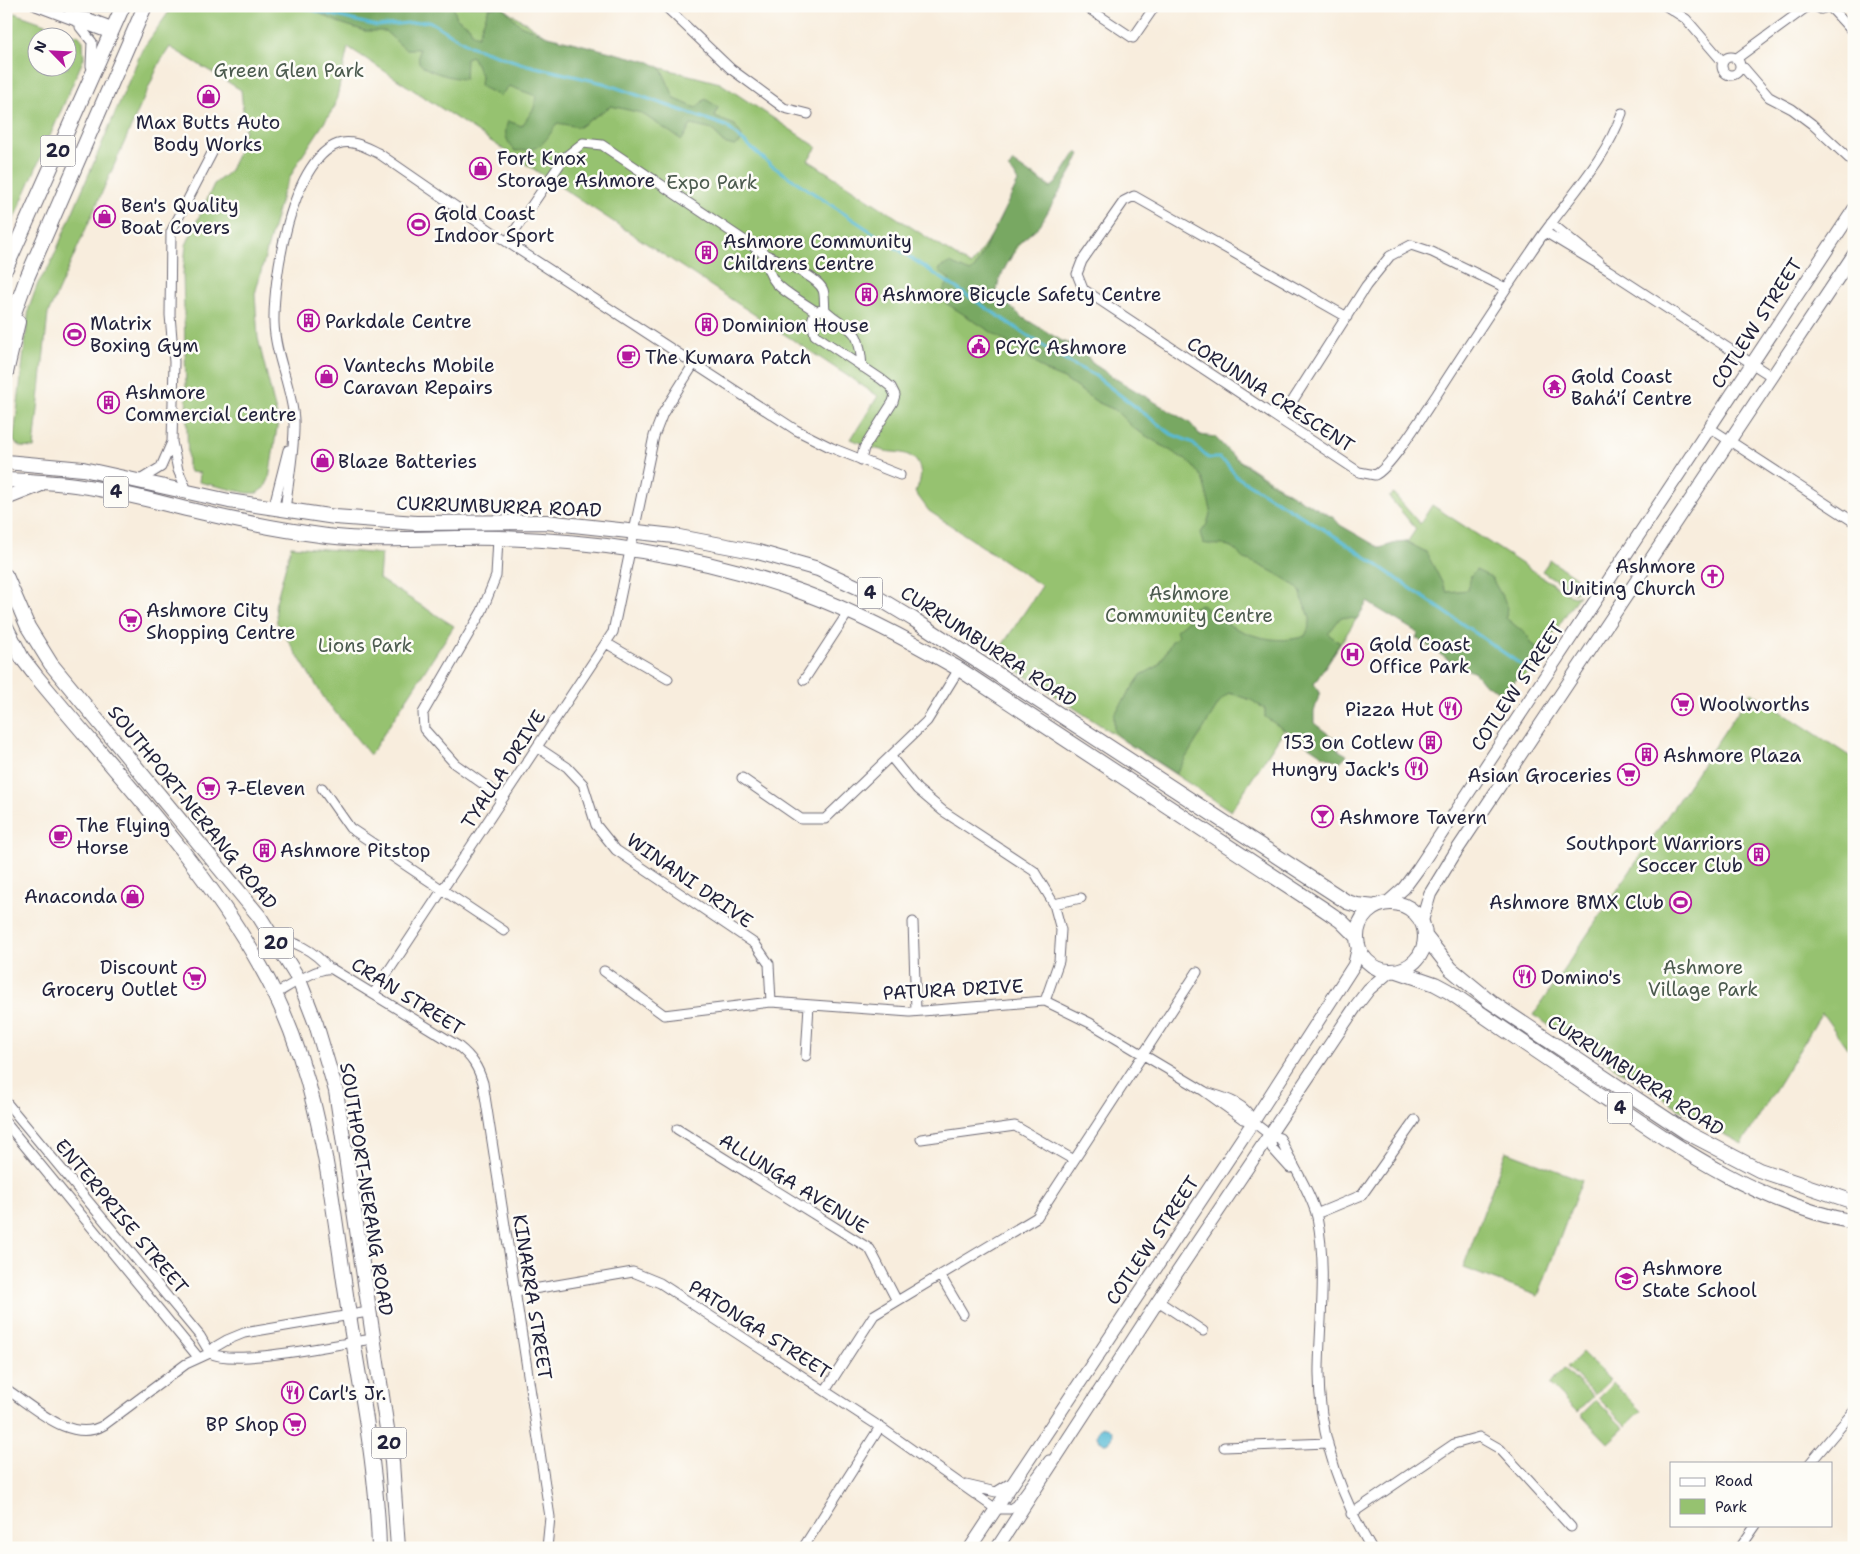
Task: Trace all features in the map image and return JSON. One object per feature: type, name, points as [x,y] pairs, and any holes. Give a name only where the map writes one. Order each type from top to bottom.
[{"type":"main road","name":"20","points":[[7,266],[123,6]]},
{"type":"main road","name":"20","points":[[6,335],[20,296],[145,6]]},
{"type":"main road","points":[[112,30],[130,38]]},
{"type":"main road","name":"COTLEW STREET","points":[[1381,905],[1404,888],[1418,869],[1854,209]]},
{"type":"main road","points":[[1422,921],[1430,894],[1455,853],[1854,254]]},
{"type":"main road","points":[[6,373],[17,330],[20,296]]},
{"type":"main road","points":[[6,449],[12,462]]},
{"type":"main road","name":"CURRUMBURRA ROAD","points":[[12,462],[69,467],[140,480],[188,493],[279,510],[390,522],[530,522],[636,531],[758,552],[818,569],[868,592],[913,619],[1347,902],[1357,906],[1381,905]]},
{"type":"main road","name":"CURRUMBURRA ROAD","points":[[6,480],[116,492],[278,529],[365,539],[498,538],[562,542],[631,550],[713,565],[806,593],[849,611],[910,641],[959,669],[1341,921],[1357,942]]},
{"type":"main road","points":[[6,498],[44,483]]},
{"type":"main road","points":[[278,529],[279,510]]},
{"type":"main road","name":"SOUTHPORT-NERANG ROAD","points":[[6,576],[20,612],[39,646],[247,902],[299,980],[316,1024],[336,1091],[392,1462],[398,1548]]},
{"type":"main road","points":[[913,619],[958,659],[959,669]]},
{"type":"main road","name":"SOUTHPORT-NERANG ROAD","points":[[6,627],[22,658],[195,867],[240,931],[274,994],[305,1070],[320,1124],[334,1199],[349,1316],[373,1466],[379,1548]]},
{"type":"main road","points":[[22,658],[39,646]]},
{"type":"main road","points":[[1357,942],[1362,920],[1381,905]]},
{"type":"main road","name":"4","points":[[1381,905],[1407,907],[1422,921],[1426,936]]},
{"type":"main road","points":[[1393,972],[1408,967],[1418,959],[1424,948],[1426,936]]},
{"type":"main road","name":"CURRUMBURRA ROAD","points":[[1426,936],[1451,969],[1490,1002],[1686,1132],[1759,1170],[1854,1202]]},
{"type":"main road","name":"COTLEW STREET","points":[[970,1548],[1253,1122],[1354,965],[1357,942]]},
{"type":"main road","name":"4","points":[[1357,942],[1365,960],[1376,968],[1393,972]]},
{"type":"main road","name":"COTLEW STREET","points":[[997,1548],[1158,1301],[1356,1006],[1369,989],[1393,972]]},
{"type":"main road","name":"CURRUMBURRA ROAD","points":[[1393,972],[1435,984],[1448,991],[1666,1140],[1729,1178],[1784,1203],[1854,1222]]},
{"type":"street","points":[[36,6],[66,17],[86,32],[92,42],[93,54],[88,84]]},
{"type":"street","points":[[95,6],[109,6]]},
{"type":"street","points":[[665,6],[731,69],[784,108],[808,114]]},
{"type":"street","points":[[1084,6],[1133,38],[1155,6]]},
{"type":"street","points":[[1666,6],[1686,19],[1723,62],[1723,71],[1728,75],[1735,75],[1741,67]]},
{"type":"street","points":[[1723,62],[1728,57],[1737,58],[1808,6]]},
{"type":"street","points":[[1815,6],[1821,9],[1830,7],[1854,33]]},
{"type":"street","points":[[66,17],[89,18],[112,30]]},
{"type":"street","points":[[1737,58],[1741,67],[1744,68],[1769,97],[1792,109],[1812,124],[1854,163]]},
{"type":"street","name":"CORUNNA CRESCENT","points":[[1346,317],[1137,197],[1126,199],[1082,261],[1077,274],[1083,289],[1359,472],[1372,475],[1379,473],[1428,407],[1544,232],[1577,191],[1611,140],[1622,113]]},
{"type":"street","points":[[279,510],[294,428],[292,406],[278,353],[274,324],[276,290],[289,213],[303,182],[322,155],[338,144],[350,142],[360,144],[378,153],[507,242],[695,362],[796,430],[832,448],[900,475]]},
{"type":"street","points":[[507,242],[564,158],[583,143],[602,146],[766,255],[791,266],[818,285],[823,291],[820,310],[812,321],[815,334],[891,387],[895,395],[893,402],[864,448],[861,460]]},
{"type":"street","points":[[188,493],[179,474],[172,442],[174,362],[170,315],[172,232],[212,154]]},
{"type":"street","points":[[1551,223],[1608,270]]},
{"type":"street","points":[[1544,232],[1608,270],[1771,376]]},
{"type":"street","points":[[1281,420],[1346,317],[1390,256],[1411,245],[1432,252],[1506,288]]},
{"type":"street","points":[[766,255],[768,273],[775,283],[851,328],[857,335],[862,366]]},
{"type":"street","name":"TYALLA DRIVE","points":[[374,994],[613,632],[636,531],[654,436],[663,413],[695,362]]},
{"type":"street","points":[[1710,428],[1854,522]]},
{"type":"street","points":[[140,480],[161,467],[172,442]]},
{"type":"street","points":[[498,538],[496,576],[482,611],[423,713],[424,729],[455,764],[503,798]]},
{"type":"street","points":[[804,680],[849,611]]},
{"type":"street","points":[[606,643],[668,679]]},
{"type":"street","points":[[742,778],[801,819],[825,819],[927,720],[959,669]]},
{"type":"street","name":"WINANI DRIVE","points":[[537,747],[567,767],[583,784],[596,825],[616,850],[755,944],[769,964],[771,1002]]},
{"type":"street","points":[[892,756],[917,789],[943,811],[1034,871],[1054,904],[1061,930],[1059,961],[1045,1001]]},
{"type":"street","points":[[322,788],[350,828],[504,932]]},
{"type":"street","points":[[1054,904],[1081,898]]},
{"type":"street","points":[[913,922],[916,1011]]},
{"type":"street","points":[[272,937],[288,939],[321,959],[328,968]]},
{"type":"street","name":"CRAN STREET","points":[[274,994],[299,980],[328,968],[337,971],[469,1054]]},
{"type":"street","name":"PATURA DRIVE","points":[[604,971],[664,1016],[771,1002],[916,1011],[1045,1001],[1090,1023],[1204,1091],[1226,1098],[1248,1110],[1253,1122],[1270,1135]]},
{"type":"street","points":[[825,1391],[874,1315],[1037,1217],[1197,972]]},
{"type":"street","points":[[806,1056],[809,1005]]},
{"type":"street","name":"KINARRA STREET","points":[[469,1054],[479,1069],[483,1083],[550,1518],[547,1548]]},
{"type":"street","name":"ENTERPRISE STREET","points":[[6,1102],[200,1336],[210,1353]]},
{"type":"street","points":[[1316,1214],[1362,1195],[1415,1120]]},
{"type":"street","name":"ENTERPRISE STREET","points":[[6,1123],[198,1357]]},
{"type":"street","points":[[921,1139],[1015,1126],[1074,1160]]},
{"type":"street","name":"ALLUNGA AVENUE","points":[[678,1130],[870,1249],[896,1301]]},
{"type":"street","points":[[1270,1135],[1272,1148],[1300,1179],[1316,1214],[1322,1249],[1319,1370],[1322,1421],[1334,1467],[1351,1514],[1371,1548]]},
{"type":"street","name":"PATONGA STREET","points":[[516,1292],[633,1272],[660,1283],[880,1427],[966,1485],[981,1499],[996,1509]]},
{"type":"street","points":[[940,1275],[963,1314]]},
{"type":"street","points":[[1158,1301],[1203,1331]]},
{"type":"street","points":[[6,1388],[67,1428],[87,1431],[104,1425],[198,1357],[210,1353],[215,1347],[227,1340],[244,1333],[368,1312]]},
{"type":"street","points":[[210,1353],[223,1357],[251,1357],[373,1339]]},
{"type":"street","points":[[1811,1462],[1854,1412]]},
{"type":"street","points":[[803,1548],[880,1427]]},
{"type":"street","points":[[1351,1514],[1454,1444],[1479,1437],[1500,1449],[1571,1528]]},
{"type":"street","points":[[996,1509],[1010,1509],[1016,1505],[1042,1468],[1066,1442]]},
{"type":"street","points":[[1224,1447],[1328,1443]]},
{"type":"street","name":"PATONGA STREET","points":[[966,1485],[996,1492],[1004,1488],[1018,1475]]},
{"type":"street","points":[[1740,1548],[1755,1526]]},
{"type":"green space","points":[[173,6],[500,6],[552,40],[720,83],[817,147],[808,160],[971,266],[1032,174],[1056,190],[987,294],[1394,562],[1416,529],[1389,497],[1393,493],[1420,524],[1432,505],[1571,596],[1579,595],[1522,681],[1378,586],[1231,811],[995,656],[1042,586],[929,511],[915,492],[921,477],[917,462],[913,458],[905,454],[873,448],[851,439],[878,396],[348,47],[335,106],[297,164],[283,191],[255,294],[258,338],[278,421],[269,479],[265,487],[257,493],[247,493],[199,482],[200,473],[190,472],[188,466],[183,273],[186,245],[214,184],[229,172],[245,138],[242,136],[245,130],[241,90],[170,47],[160,62],[48,314],[34,448],[21,447],[14,442],[14,438],[29,308],[38,283],[50,265],[142,50]]},
{"type":"green space","points":[[305,6],[453,6],[457,18],[469,26],[473,34],[478,36],[489,8],[502,6],[520,25],[548,36],[650,62],[661,68],[675,99],[696,108],[705,99],[718,107],[715,117],[735,125],[742,136],[740,143],[734,146],[723,143],[713,130],[691,125],[682,140],[641,113],[611,106],[579,127],[557,123],[549,136],[541,144],[531,149],[515,151],[506,137],[508,121],[522,126],[534,108],[536,96],[509,86],[500,96],[480,86],[481,75],[472,56],[466,58],[465,79],[454,78],[433,71],[419,62],[419,49],[405,49],[385,31],[365,31],[337,22]]},
{"type":"green space","points":[[6,10],[57,28],[28,28],[28,78],[75,78],[6,237]]},
{"type":"green space","points":[[78,36],[83,41],[84,58],[78,72]]},
{"type":"green space","points":[[1076,152],[1080,154],[1074,167],[1040,225],[1016,246],[999,280],[996,294],[1022,317],[1062,341],[1081,347],[1092,363],[1190,423],[1200,435],[1215,437],[1234,457],[1271,483],[1334,518],[1340,525],[1380,548],[1407,542],[1426,552],[1447,592],[1468,590],[1471,575],[1476,570],[1491,577],[1507,605],[1506,618],[1527,635],[1532,644],[1538,648],[1506,694],[1484,684],[1475,673],[1453,663],[1416,638],[1418,633],[1367,602],[1357,619],[1341,617],[1328,634],[1340,643],[1314,684],[1320,692],[1314,712],[1314,723],[1336,740],[1338,750],[1347,755],[1340,762],[1322,755],[1265,717],[1265,709],[1251,700],[1229,693],[1221,700],[1176,774],[1124,741],[1114,731],[1114,715],[1141,675],[1158,666],[1172,641],[1178,637],[1176,630],[1192,617],[1192,608],[1201,604],[1211,613],[1236,628],[1263,638],[1278,640],[1305,636],[1310,620],[1300,591],[1289,581],[1264,567],[1242,558],[1229,546],[1203,543],[1200,534],[1207,524],[1211,510],[1202,477],[1189,462],[1133,428],[1115,410],[1097,402],[1064,379],[1047,372],[1013,346],[938,298],[950,280],[939,271],[941,267],[950,263],[970,272],[975,268],[1018,182],[1014,174],[1008,169],[1013,162],[1050,188],[1056,183]]},
{"type":"green space","name":"Lions Park","points":[[291,546],[381,554],[379,579],[454,626],[370,755],[326,701],[277,623],[275,606]]},
{"type":"green space","points":[[1550,560],[1583,582],[1575,593],[1542,571]]},
{"type":"green space","name":"Ashmore Village Park","points":[[1751,692],[1854,759],[1854,1046],[1847,1048],[1822,1013],[1742,1144],[1699,1121],[1533,1015]]},
{"type":"green space","points":[[1506,1151],[1582,1180],[1538,1296],[1463,1268]]},
{"type":"green space","points":[[1582,1352],[1610,1380],[1594,1395],[1567,1367]]},
{"type":"green space","points":[[1564,1369],[1593,1397],[1577,1412],[1549,1384]]},
{"type":"green space","points":[[1613,1383],[1641,1411],[1626,1426],[1598,1398]]},
{"type":"green space","points":[[1596,1400],[1624,1428],[1608,1443],[1581,1415]]},
{"type":"water","points":[[1102,1427],[1108,1427],[1113,1432],[1111,1441],[1102,1443],[1097,1438],[1097,1432]]},
{"type":"waterway","points":[[296,6],[377,26],[429,21],[470,46],[523,64],[603,83],[726,126],[771,165],[1066,361],[1094,375],[1171,434],[1191,442],[1208,458],[1219,458],[1227,464],[1237,477],[1338,538],[1526,668]]},
{"type":"place","name":"Max Butts Auto Body Works","points":[[208,96]]},
{"type":"place","name":"Fort Knox Storage Ashmore","points":[[481,169]]},
{"type":"place","name":"Ben's Quality Boat Covers","points":[[105,216]]},
{"type":"place","name":"Gold Coast Indoor Sport","points":[[418,224]]},
{"type":"place","name":"Ashmore Community Childrens Centre","points":[[707,252]]},
{"type":"place","name":"Ashmore Bicycle Safety Centre","points":[[866,294]]},
{"type":"place","name":"Parkdale Centre","points":[[309,321]]},
{"type":"place","name":"Dominion House","points":[[706,325]]},
{"type":"place","name":"Matrix Boxing Gym","points":[[74,334]]},
{"type":"place","name":"PCYC Ashmore","points":[[979,347]]},
{"type":"place","name":"The Kumara Patch","points":[[629,357]]},
{"type":"place","name":"Vantechs Mobile Caravan Repairs","points":[[327,376]]},
{"type":"place","name":"Gold Coast Bahá'í Centre","points":[[1555,387]]},
{"type":"place","name":"Ashmore Commercial Centre","points":[[109,403]]},
{"type":"place","name":"Blaze Batteries","points":[[322,461]]},
{"type":"place","name":"Ashmore Uniting Church","points":[[1712,577]]},
{"type":"place","name":"Ashmore City Shopping Centre","points":[[130,621]]},
{"type":"place","name":"Gold Coast Office Park","points":[[1353,655]]},
{"type":"place","name":"Woolworths","points":[[1683,704]]},
{"type":"place","name":"Pizza Hut","points":[[1450,709]]},
{"type":"place","name":"153 on Cotlew","points":[[1430,742]]},
{"type":"place","name":"Ashmore Plaza","points":[[1647,755]]},
{"type":"place","name":"Hungry Jack's","points":[[1416,769]]},
{"type":"place","name":"Asian Groceries","points":[[1628,775]]},
{"type":"place","name":"7-Eleven","points":[[209,788]]},
{"type":"place","name":"Ashmore Tavern","points":[[1323,817]]},
{"type":"place","name":"The Flying Horse","points":[[60,836]]},
{"type":"place","name":"Ashmore Pitstop","points":[[264,850]]},
{"type":"place","name":"Southport Warriors Soccer Club","points":[[1759,854]]},
{"type":"place","name":"Anaconda","points":[[133,896]]},
{"type":"place","name":"Ashmore BMX Club","points":[[1680,902]]},
{"type":"place","name":"Domino's","points":[[1525,977]]},
{"type":"place","name":"Discount Grocery Outlet","points":[[194,978]]},
{"type":"place","name":"Ashmore State School","points":[[1626,1279]]},
{"type":"place","name":"Carl's Jr.","points":[[292,1393]]},
{"type":"place","name":"BP Shop","points":[[295,1424]]},
{"type":"park label","name":"Green Glen Park","points":[[289,70]]},
{"type":"park label","name":"Expo Park","points":[[712,182]]},
{"type":"park label","name":"Ashmore Community Centre","points":[[1189,604]]}]
